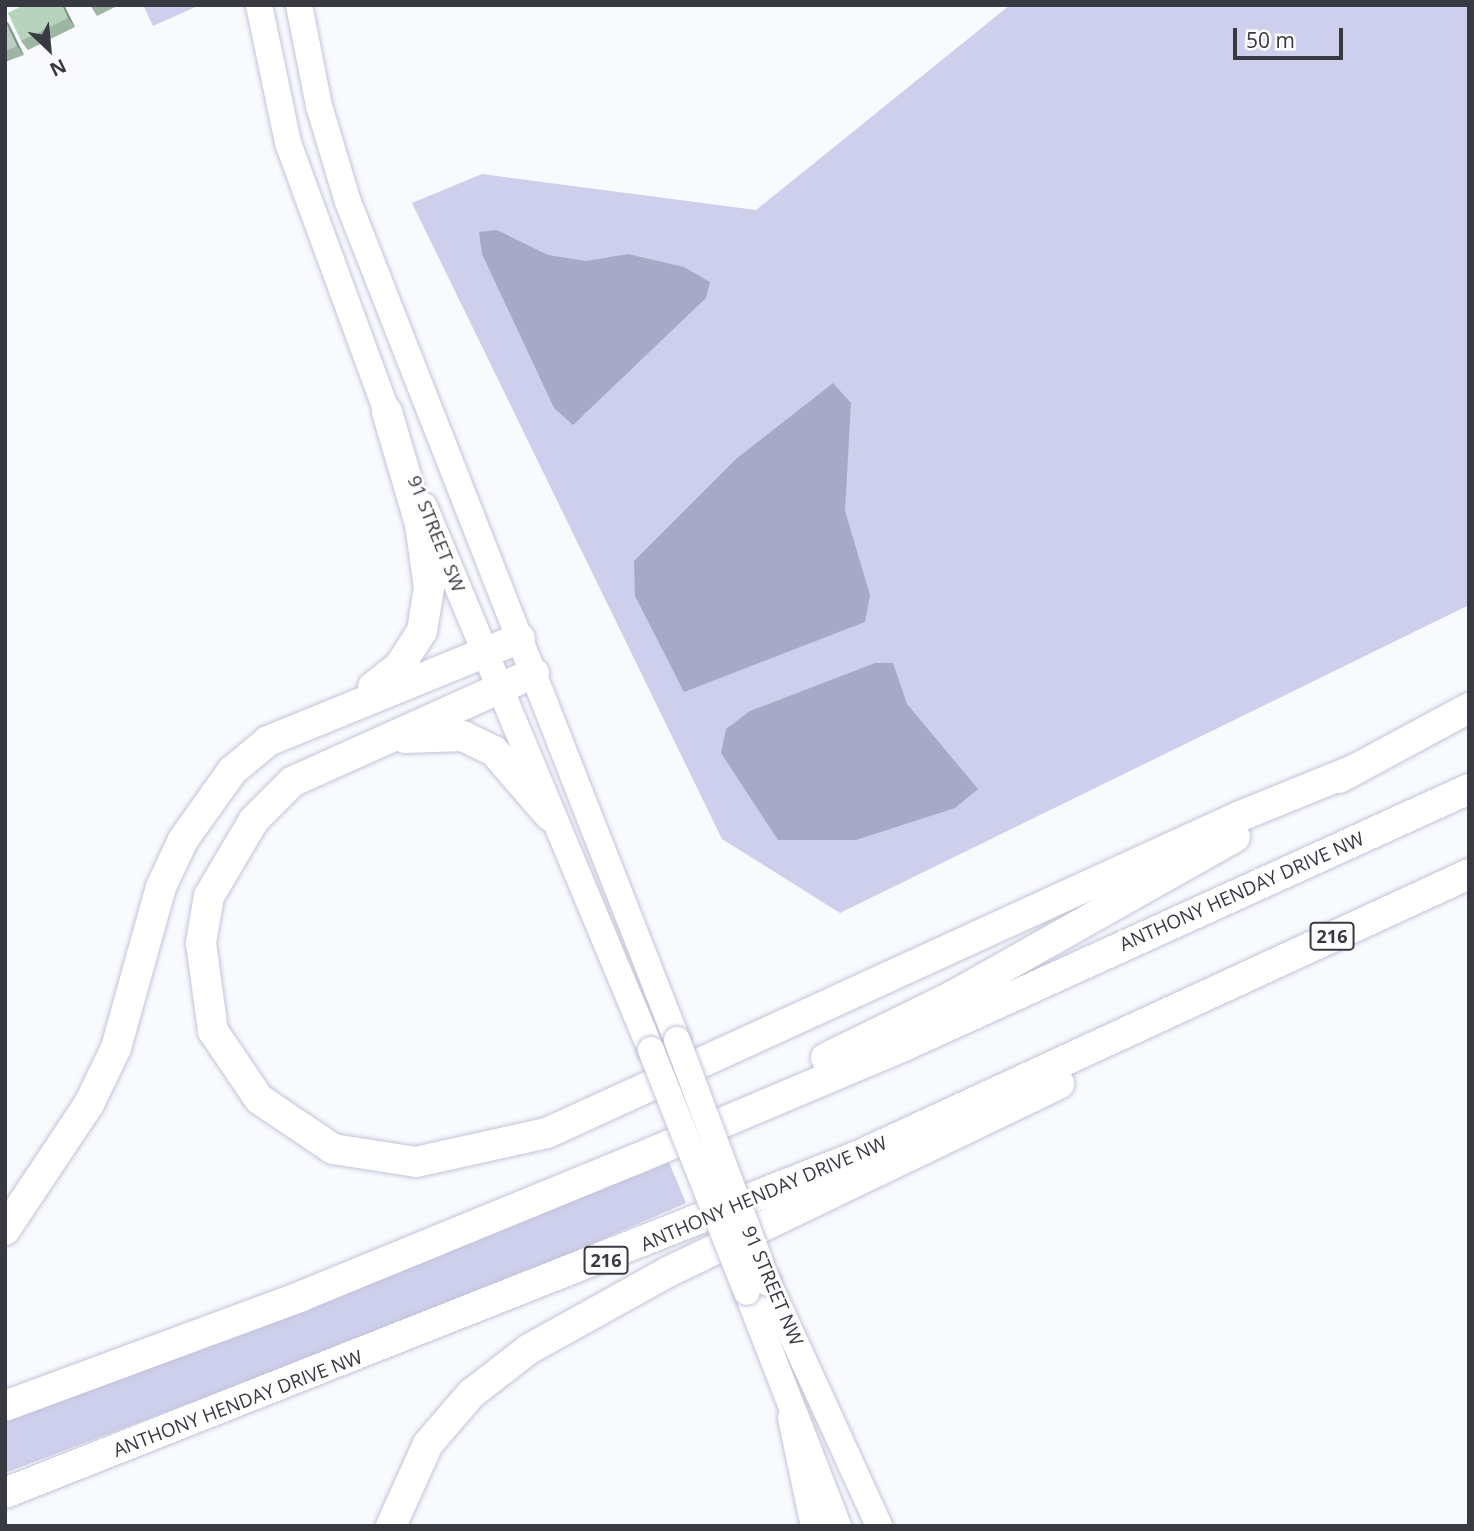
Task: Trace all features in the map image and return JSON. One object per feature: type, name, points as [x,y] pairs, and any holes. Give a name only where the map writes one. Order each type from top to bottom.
[{"type":"highway","points":[[321,717],[399,667],[422,631],[429,587],[420,524],[387,412]]},
{"type":"highway","points":[[5,1230],[62,1151],[116,1048],[161,887],[183,840],[232,771],[268,741],[321,717],[520,638]]},
{"type":"highway","points":[[534,673],[354,749],[292,782],[227,858],[209,896],[203,983],[213,1031],[259,1099],[333,1149],[416,1162],[547,1133],[1238,817],[1354,770]]},
{"type":"highway","points":[[634,1160],[757,1090],[1007,967],[1354,770],[1469,708]]},
{"type":"highway","points":[[354,749],[430,732],[463,736],[494,751],[550,816]]},
{"type":"highway","name":"ANTHONY HENDAY DRIVE NW","points":[[5,1406],[302,1296],[634,1160],[906,1045],[1469,789]]},
{"type":"highway","name":"ANTHONY HENDAY DRIVE NW","points":[[5,1493],[703,1221],[1469,874]]},
{"type":"highway","points":[[391,1526],[428,1444],[471,1394],[529,1349],[670,1271],[1063,1083],[1195,998]]},
{"type":"highway","points":[[793,1418],[816,1526]]},
{"type":"main road","name":"91 STREET SW","points":[[259,5],[288,143],[387,412],[550,816],[652,1050]]},
{"type":"main road","name":"91 STREET SW","points":[[299,5],[348,202],[677,1040]]},
{"type":"main road","name":"91 STREET NW","points":[[677,1040],[758,1287],[793,1418],[838,1526]]},
{"type":"main road","name":"91 STREET NW","points":[[652,1050],[758,1287],[879,1526]]},
{"type":"shaded area","points":[[143,5],[200,5],[153,26]]},
{"type":"shaded area","points":[[1010,5],[1469,5],[1469,605],[840,913],[722,839],[412,203],[482,174],[756,210]]},
{"type":"shaded area","points":[[497,230],[548,255],[586,261],[628,254],[684,267],[710,282],[706,298],[573,425],[554,408],[482,254],[479,232]]},
{"type":"shaded area","points":[[833,383],[851,403],[845,511],[870,595],[865,622],[684,692],[635,596],[634,561],[736,459]]},
{"type":"shaded area","points":[[875,663],[893,663],[907,704],[978,789],[955,808],[856,840],[778,840],[721,753],[726,729],[750,711]]},
{"type":"shaded area","points":[[668,1160],[686,1203],[467,1298],[5,1473],[5,1418]]},
{"type":"building","points":[[24,5],[62,5],[68,18],[21,41],[8,13]]},
{"type":"building","points":[[5,21],[17,46],[5,51]]}]
